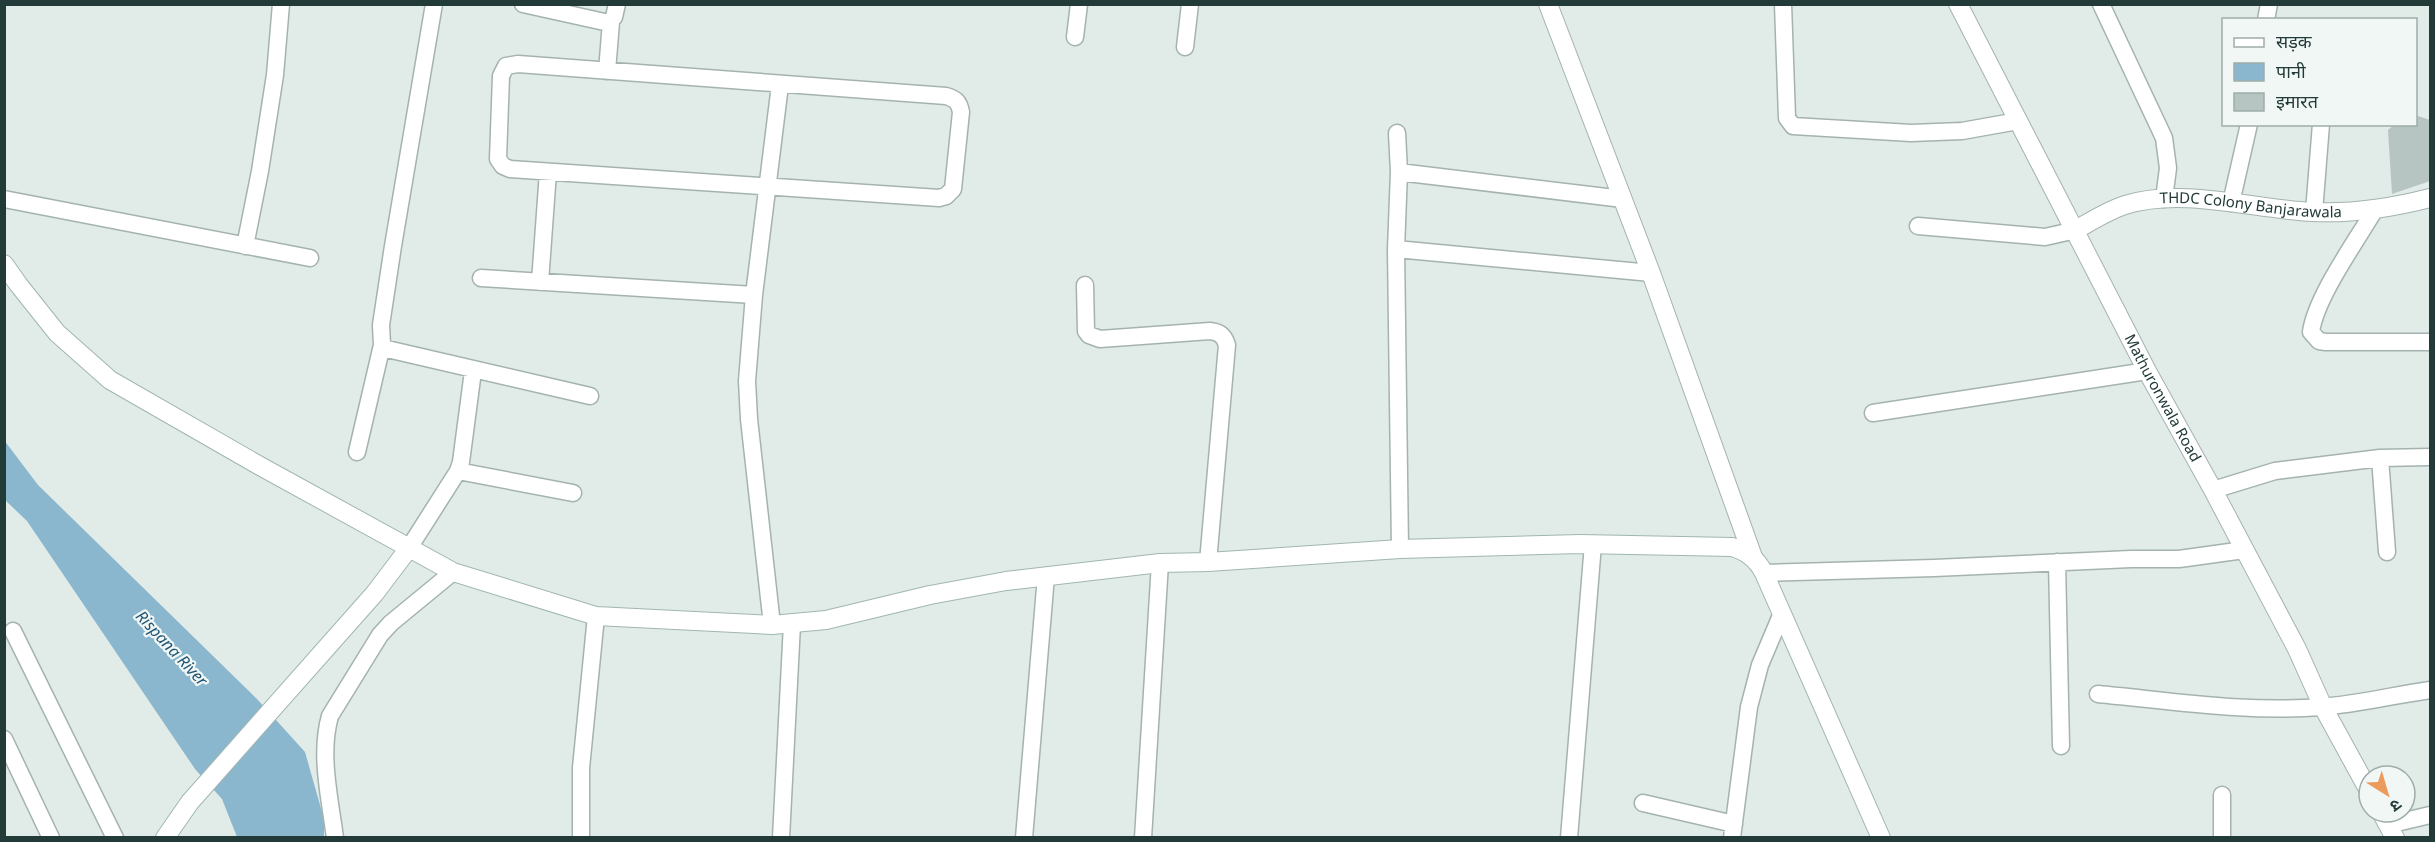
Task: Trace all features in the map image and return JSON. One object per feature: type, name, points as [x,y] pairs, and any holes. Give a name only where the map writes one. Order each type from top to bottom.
[{"type":"main road","points":[[1548,4],[1651,273],[1753,557],[1764,573],[1782,612],[1881,837]]},
{"type":"main road","name":"Mathuronwala Road","points":[[1958,4],[2147,372],[2213,490],[2357,769]]},
{"type":"main road","name":"THDC Colony Banjarawala","points":[[2076,230],[2109,211],[2126,205],[2164,199],[2314,212],[2374,211],[2430,198]]},
{"type":"main road","points":[[4,264],[57,333],[110,380],[453,572],[596,616],[772,625],[792,624],[847,616],[930,595],[1046,576],[1160,563],[1400,549],[1593,544],[1732,547],[1753,557]]},
{"type":"main road","points":[[165,837],[197,794],[375,593],[409,548]]},
{"type":"street","points":[[245,246],[260,171],[274,75],[281,4]]},
{"type":"street","points":[[357,452],[382,345],[381,325],[393,246],[434,4]]},
{"type":"street","points":[[523,4],[611,22]]},
{"type":"street","points":[[607,71],[611,22],[617,4]]},
{"type":"street","points":[[1075,37],[1079,4]]},
{"type":"street","points":[[1185,47],[1191,4]]},
{"type":"street","points":[[1783,4],[1787,118],[1793,126],[1920,133],[1962,131],[2018,122]]},
{"type":"street","points":[[2101,4],[2164,138],[2168,168],[2164,199]]},
{"type":"street","points":[[518,64],[607,71],[955,99],[961,112],[953,189],[946,196],[939,198],[548,172],[510,169],[502,166],[498,159],[497,143],[503,70],[506,66],[518,64]]},
{"type":"street","points":[[772,625],[749,419],[747,381],[754,295],[780,85]]},
{"type":"street","points":[[2231,203],[2248,126]]},
{"type":"street","points":[[2314,212],[2322,126]]},
{"type":"street","points":[[1398,133],[1396,249],[1400,549]]},
{"type":"street","points":[[540,282],[548,172]]},
{"type":"street","points":[[1399,172],[1623,199]]},
{"type":"street","points":[[4,199],[309,258]]},
{"type":"street","points":[[2374,211],[2321,301],[2313,319],[2311,332],[2319,341],[2326,342],[2430,342]]},
{"type":"street","points":[[1918,226],[2044,237],[2076,230]]},
{"type":"street","points":[[1396,249],[1651,273]]},
{"type":"street","points":[[481,278],[754,295]]},
{"type":"street","points":[[1085,285],[1086,331],[1092,337],[1100,339],[1210,331],[1221,334],[1225,339],[1226,356],[1208,562]]},
{"type":"street","points":[[382,345],[387,349],[590,396]]},
{"type":"street","points":[[409,548],[458,471],[473,370]]},
{"type":"street","points":[[1873,413],[2147,372]]},
{"type":"street","points":[[2213,490],[2275,471],[2380,458],[2430,457]]},
{"type":"street","points":[[2380,458],[2387,552]]},
{"type":"street","points":[[458,471],[573,493]]},
{"type":"street","points":[[1569,837],[1593,544]]},
{"type":"street","points":[[1764,573],[2179,559],[2244,550]]},
{"type":"street","points":[[2057,562],[2061,746]]},
{"type":"street","points":[[1143,837],[1160,563]]},
{"type":"street","points":[[335,837],[327,770],[326,729],[330,716],[380,635],[391,623],[453,572]]},
{"type":"street","points":[[1024,837],[1046,576]]},
{"type":"street","points":[[1643,803],[1733,831],[1753,689],[1782,612]]},
{"type":"street","points":[[581,837],[581,768],[596,616]]},
{"type":"street","points":[[781,837],[792,624]]},
{"type":"street","points":[[13,631],[115,837]]},
{"type":"street","points":[[2098,694],[2251,708],[2323,707],[2430,690]]},
{"type":"street","points":[[4,739],[51,837]]},
{"type":"street","points":[[2222,795],[2222,837]]},
{"type":"street","points":[[2388,825],[2430,815]]},
{"type":"water","name":"Rispana River","points":[[4,440],[38,485],[257,699],[305,752],[324,819],[324,837],[237,837],[222,799],[195,769],[27,521],[5,500]]},
{"type":"building","points":[[2417,116],[2430,120],[2430,181],[2392,194],[2388,130],[2393,126],[2417,126]]}]
